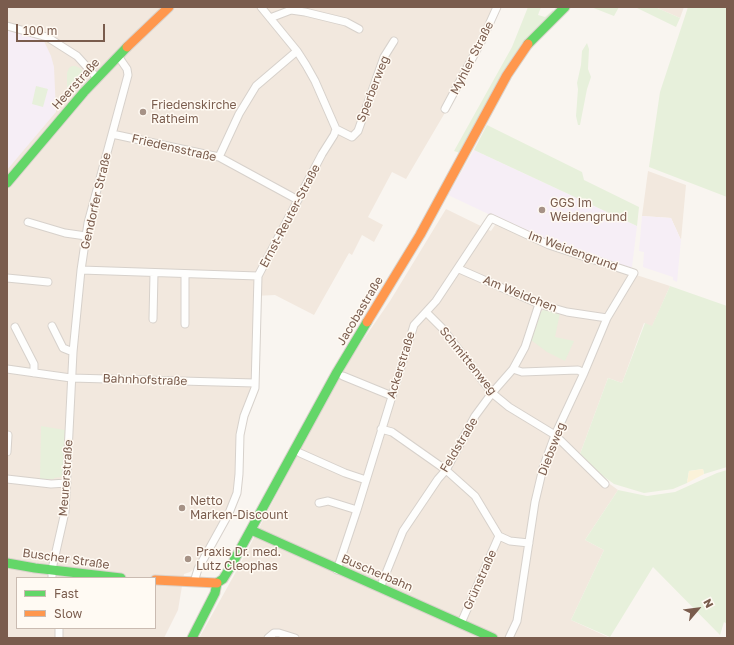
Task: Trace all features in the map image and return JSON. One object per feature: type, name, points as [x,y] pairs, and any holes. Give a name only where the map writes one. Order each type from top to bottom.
[{"type":"main road","name":"Heerstraße","points":[[7,183],[97,78],[169,7]]},
{"type":"main road","name":"Jacobastraße","points":[[192,638],[215,593],[217,583],[223,579],[274,489],[337,372],[420,235],[517,59],[529,43],[565,7]]},
{"type":"main road","name":"Buscherbahn","points":[[251,530],[493,638]]},
{"type":"main road","name":"Buscher Straße","points":[[7,563],[35,568],[52,574],[104,577]]},
{"type":"main road","points":[[156,580],[217,583]]},
{"type":"street","points":[[261,7],[297,51],[315,81],[336,129]]},
{"type":"street","name":"Myhler Straße","points":[[445,109],[482,40],[497,7]]},
{"type":"street","points":[[270,18],[291,10],[346,22],[359,29]]},
{"type":"street","points":[[7,26],[47,37],[77,56],[97,78]]},
{"type":"street","name":"Sperberweg","points":[[336,129],[352,137],[358,131],[384,57],[394,40]]},
{"type":"street","points":[[219,157],[239,114],[256,86],[297,51]]},
{"type":"street","name":"Gendorfer Straße","points":[[72,378],[81,270],[88,223],[128,75],[127,69],[118,56]]},
{"type":"street","name":"Ernst-Reuter-Straße","points":[[194,582],[198,569],[235,498],[239,474],[240,435],[244,416],[255,388],[258,276],[336,129]]},
{"type":"street","name":"Friedensstraße","points":[[112,134],[219,157],[298,200]]},
{"type":"street","name":"Ackerstraße","points":[[338,570],[414,325],[436,301],[459,269],[491,218]]},
{"type":"street","name":"Im Weidengrund","points":[[491,218],[549,244],[634,273]]},
{"type":"street","points":[[28,222],[65,233],[86,236]]},
{"type":"street","name":"Am Weidchen","points":[[459,269],[539,304],[567,312],[607,318]]},
{"type":"street","points":[[81,270],[258,276]]},
{"type":"street","points":[[153,319],[154,273]]},
{"type":"street","name":"Diebsweg","points":[[509,638],[517,621],[538,488],[543,468],[555,436],[607,318],[634,273]]},
{"type":"street","points":[[185,274],[185,324]]},
{"type":"street","points":[[7,278],[48,282]]},
{"type":"street","name":"Feldstraße","points":[[380,588],[403,531],[446,470],[476,416],[492,393],[513,369],[525,347],[539,304]]},
{"type":"street","name":"Schmittenweg","points":[[426,312],[442,328],[492,393],[509,407],[555,436],[605,484]]},
{"type":"street","points":[[52,326],[63,348],[73,352]]},
{"type":"street","points":[[15,327],[34,364],[34,373]]},
{"type":"street","name":"Bahnhofstraße","points":[[7,369],[72,378],[255,383]]},
{"type":"street","points":[[513,369],[522,372],[578,370],[584,373]]},
{"type":"street","points":[[343,376],[392,396]]},
{"type":"street","name":"Meurerstraße","points":[[52,574],[65,512],[72,378]]},
{"type":"street","points":[[381,429],[392,432],[446,470],[475,496],[499,536],[510,541],[529,543]]},
{"type":"street","points":[[7,452],[8,435]]},
{"type":"street","points":[[300,453],[345,473],[366,480]]},
{"type":"street","points":[[7,479],[51,484],[67,483]]},
{"type":"street","points":[[319,503],[328,501],[357,510]]},
{"type":"street","name":"Grünstraße","points":[[461,623],[499,536]]},
{"type":"street","points":[[268,638],[274,633],[279,633],[295,638]]},
{"type":"shaded area","points":[[7,7],[499,7],[473,65],[406,179],[392,172],[368,217],[383,225],[374,242],[362,235],[352,255],[349,253],[314,315],[275,295],[254,296],[254,380],[65,375],[7,365]]},
{"type":"shaded area","points":[[655,7],[684,7],[680,18]]},
{"type":"shaded area","points":[[7,30],[44,41],[54,67],[56,112],[7,170]]},
{"type":"shaded area","name":"GGS Im Weidengrund","points":[[474,150],[637,226],[632,267],[629,269],[552,244],[448,195]]},
{"type":"shaded area","points":[[648,171],[686,185],[681,240],[671,218],[642,216]]},
{"type":"shaded area","points":[[446,209],[491,231],[497,222],[554,248],[670,286],[652,327],[644,323],[622,383],[608,378],[580,454],[607,482],[618,490],[585,540],[604,550],[571,620],[610,638],[199,638],[237,570],[311,429],[352,356],[390,301]]},
{"type":"shaded area","points":[[642,216],[671,218],[681,240],[677,282],[673,280],[673,277],[643,267],[644,252],[639,251]]},
{"type":"shaded area","points":[[7,373],[53,379],[152,385],[252,386],[237,429],[236,479],[233,496],[195,568],[184,574],[178,610],[164,638],[7,638]]},
{"type":"green space","points":[[528,7],[541,7],[538,15],[545,17],[553,10],[554,13],[528,37],[515,55],[487,102],[460,153],[454,151],[512,47]]},
{"type":"green space","points":[[591,7],[619,7],[614,16]]},
{"type":"green space","points":[[635,7],[655,7],[680,18],[676,27]]},
{"type":"green space","points":[[688,7],[727,7],[727,197],[649,167],[660,92]]},
{"type":"green space","points":[[587,43],[589,49],[588,69],[591,77],[587,89],[580,125],[578,125],[576,116],[577,83],[582,51]]},
{"type":"green space","points":[[72,66],[80,68],[86,76],[86,79],[67,96],[67,73],[69,68]]},
{"type":"green space","points":[[36,86],[48,89],[43,107],[32,104]]},
{"type":"green space","points":[[487,125],[582,172],[584,180],[639,207],[637,226],[474,150]]},
{"type":"green space","points":[[670,286],[727,306],[727,467],[704,474],[703,469],[689,471],[687,483],[673,489],[644,493],[614,484],[599,473],[580,454],[608,378],[622,383],[645,323],[652,326]]},
{"type":"green space","points":[[544,309],[560,313],[555,337],[574,341],[565,361],[547,352],[531,340],[540,313]]},
{"type":"green space","points":[[41,426],[65,430],[64,475],[61,477],[54,479],[40,479]]},
{"type":"green space","points":[[727,470],[727,624],[724,622],[720,635],[653,567],[610,637],[571,620],[604,550],[585,540],[618,490],[647,496],[675,492]]},
{"type":"sand","points":[[703,469],[704,474],[687,483],[689,471]]},
{"type":"traffic: fast","points":[[528,44],[565,7]]},
{"type":"traffic: fast","points":[[7,183],[84,92],[127,47]]},
{"type":"traffic: fast","points":[[217,583],[223,579],[231,566],[337,372],[367,322]]},
{"type":"traffic: fast","points":[[251,530],[493,638]]},
{"type":"traffic: fast","points":[[7,563],[35,568],[112,577]]},
{"type":"traffic: fast","points":[[192,638],[215,593],[217,583]]},
{"type":"traffic: slow","points":[[127,47],[169,7]]},
{"type":"traffic: slow","points":[[367,322],[420,235],[507,75],[528,44]]},
{"type":"traffic: slow","points":[[156,580],[217,583]]},
{"type":"place","name":"Friedenskirche Ratheim","points":[[143,112]]},
{"type":"place","name":"GGS Im Weidengrund","points":[[542,210]]},
{"type":"place","name":"Netto Marken-Discount","points":[[182,508]]},
{"type":"place","name":"Praxis Dr. med. Lutz Cleophas","points":[[188,559]]}]
